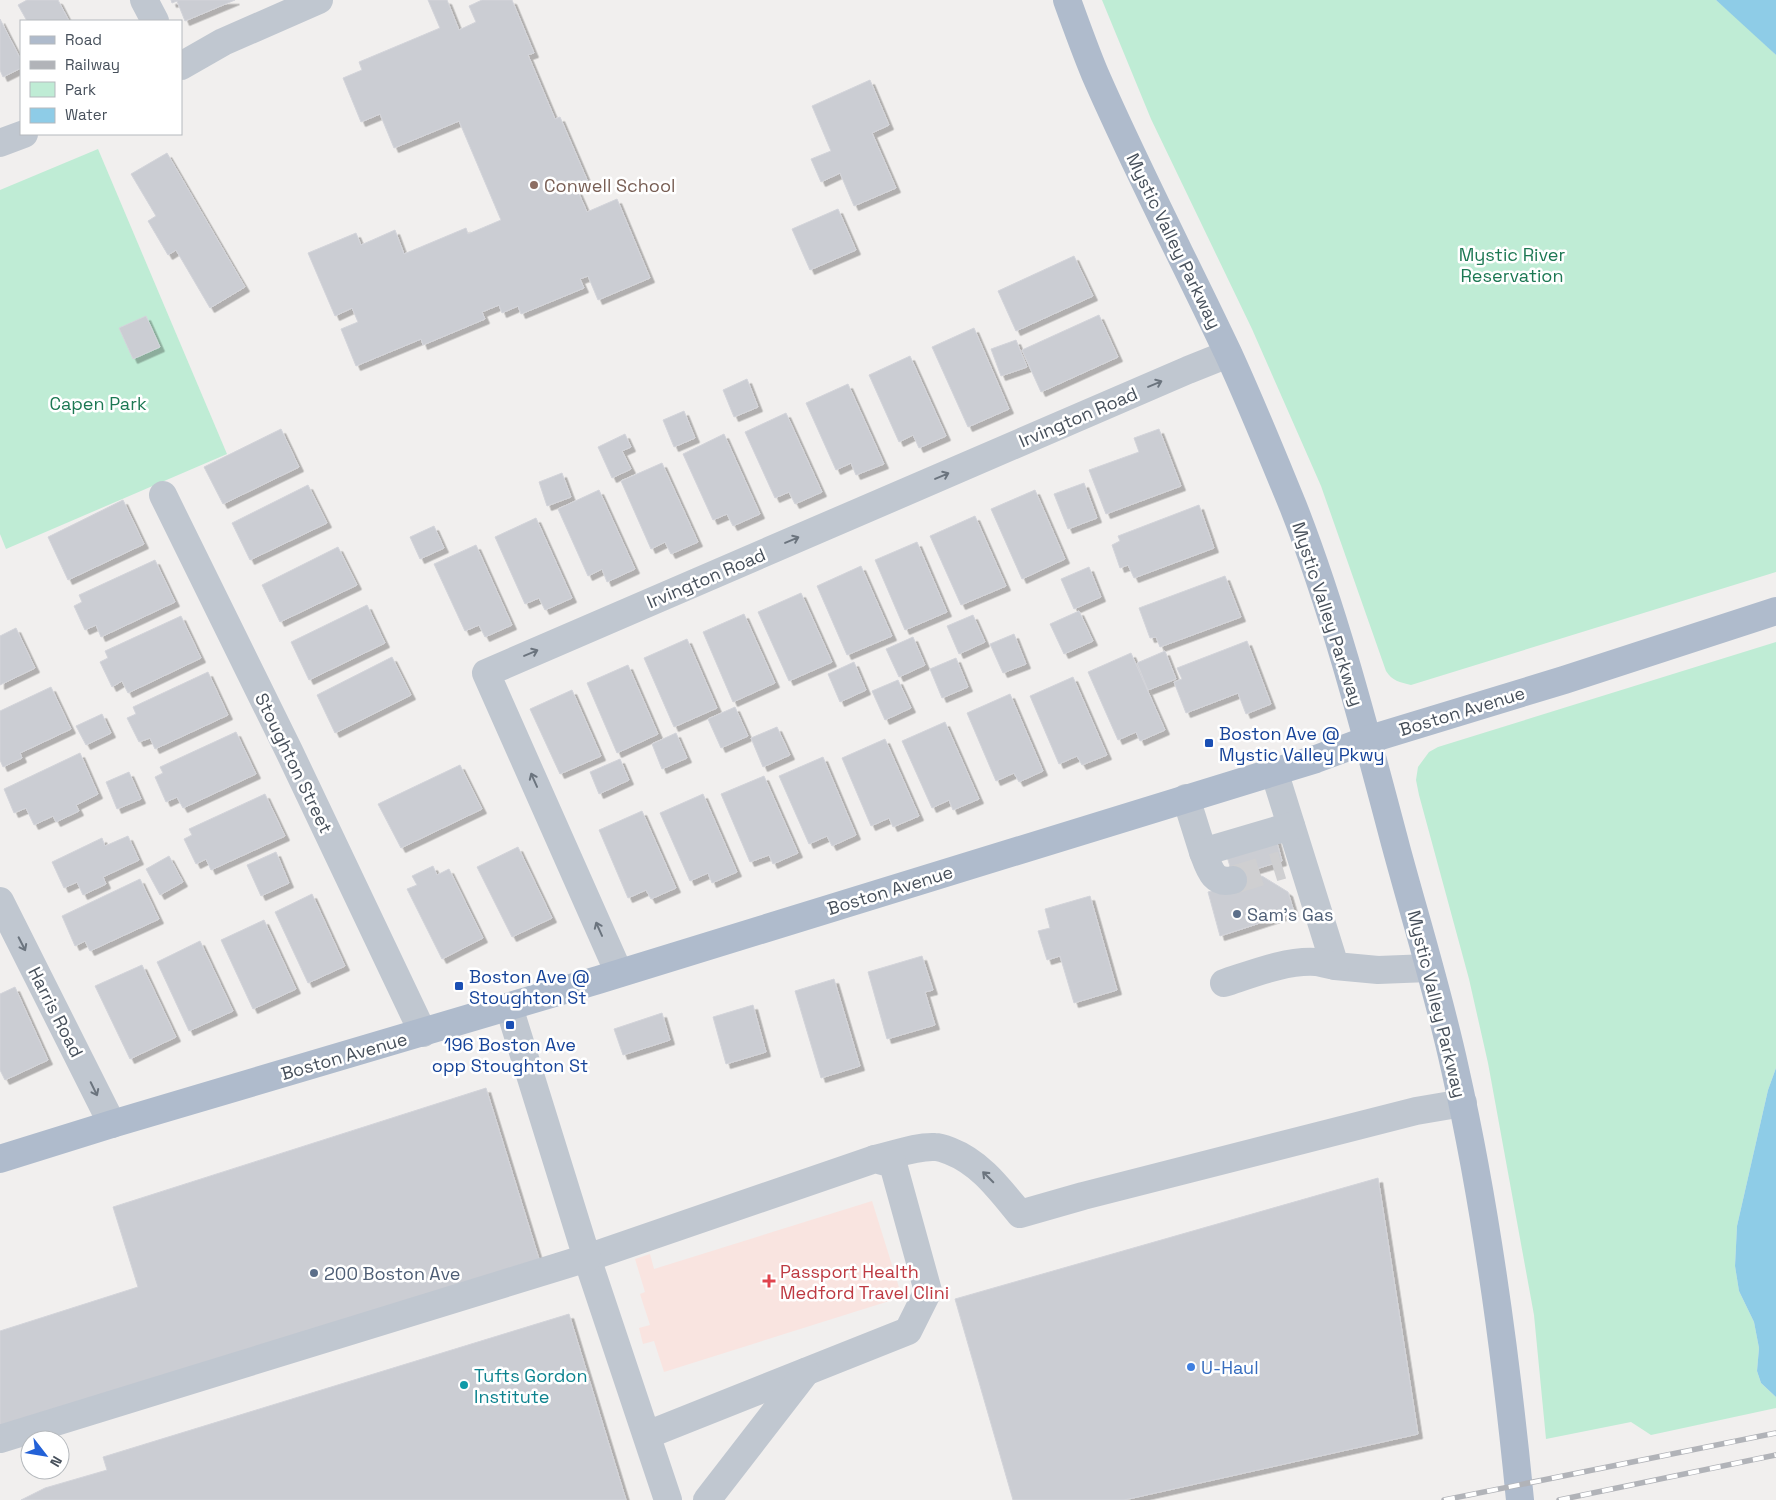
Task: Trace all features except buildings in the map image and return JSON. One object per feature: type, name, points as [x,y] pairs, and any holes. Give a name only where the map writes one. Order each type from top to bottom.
[{"type":"main road","name":"Mystic Valley Parkway","points":[[1067,0],[1094,71],[1228,354],[1264,436],[1295,511],[1325,597],[1368,740],[1428,968],[1440,1005],[1463,1102],[1490,1256],[1520,1500]]},
{"type":"main road","name":"Boston Avenue","points":[[0,1159],[509,1007],[1316,759],[1368,740],[1564,680],[1776,610]]},
{"type":"street","points":[[144,0],[154,20]]},
{"type":"street","points":[[182,65],[208,50],[319,0]]},
{"type":"street","points":[[182,41],[208,50]]},
{"type":"street","points":[[0,143],[21,135]]},
{"type":"street","name":"Irvington Road","points":[[619,973],[486,673],[1228,354]]},
{"type":"street","name":"Stoughton Street","points":[[163,495],[294,760],[423,1032]]},
{"type":"street","points":[[1274,771],[1291,826],[1292,862],[1335,966]]},
{"type":"street","points":[[1186,798],[1209,868],[1220,881],[1233,880]]},
{"type":"street","points":[[1203,852],[1291,826]]},
{"type":"street","name":"Harris Road","points":[[0,900],[112,1124]]},
{"type":"street","points":[[1224,982],[1281,966],[1315,962],[1378,970],[1428,968]]},
{"type":"street","points":[[509,1007],[587,1258],[668,1500]]},
{"type":"street","points":[[0,1439],[587,1258],[875,1160],[922,1147],[938,1146],[975,1164],[1020,1214],[1416,1111],[1463,1102]]},
{"type":"street","points":[[647,1435],[908,1331],[928,1291],[893,1164],[875,1160]]},
{"type":"street","points":[[707,1500],[807,1371]]},
{"type":"shaded area","name":"Passport Health Medford Travel Clini","points":[[872,1201],[902,1297],[664,1372],[654,1341],[643,1344],[639,1328],[650,1325],[640,1294],[645,1292],[635,1259],[650,1254],[654,1269]]},
{"type":"green space","name":"Mystic River Reservation","points":[[1102,0],[1716,0],[1776,55],[1776,572],[1411,685],[1391,677],[1386,671],[1321,486],[1252,329],[1151,119]]},
{"type":"green space","name":"Capen Park","points":[[98,149],[227,454],[6,549],[0,534],[0,190]]},
{"type":"green space","points":[[1776,642],[1776,1068],[1768,1090],[1737,1226],[1735,1266],[1739,1291],[1754,1322],[1759,1348],[1757,1371],[1761,1383],[1776,1397],[1776,1408],[1651,1435],[1631,1422],[1546,1439],[1534,1315],[1488,1063],[1469,979],[1419,795],[1416,780],[1418,767],[1429,752],[1438,747]]},
{"type":"water","points":[[1716,0],[1776,0],[1776,55]]},
{"type":"water","points":[[1776,1068],[1776,1397],[1761,1383],[1757,1371],[1759,1348],[1754,1322],[1739,1291],[1735,1266],[1737,1226],[1768,1090]]},
{"type":"tunnel","points":[[1233,880],[1282,865]]},
{"type":"railway","points":[[1444,1500],[1776,1433]]},
{"type":"railway","points":[[1559,1500],[1776,1455]]},
{"type":"place","name":"Conwell School","points":[[534,185]]},
{"type":"place","name":"Boston Ave @ Mystic Valley Pkwy","points":[[1209,743]]},
{"type":"place","name":"Sam's Gas","points":[[1237,914]]},
{"type":"place","name":"Boston Ave @ Stoughton St","points":[[459,986]]},
{"type":"place","name":"196 Boston Ave opp Stoughton St","points":[[510,1025]]},
{"type":"place","name":"200 Boston Ave","points":[[314,1273]]},
{"type":"place","name":"Passport Health Medford Travel Clini","points":[[769,1281]]},
{"type":"place","name":"U-Haul","points":[[1191,1367]]},
{"type":"place","name":"Tufts Gordon Institute","points":[[464,1385]]}]
